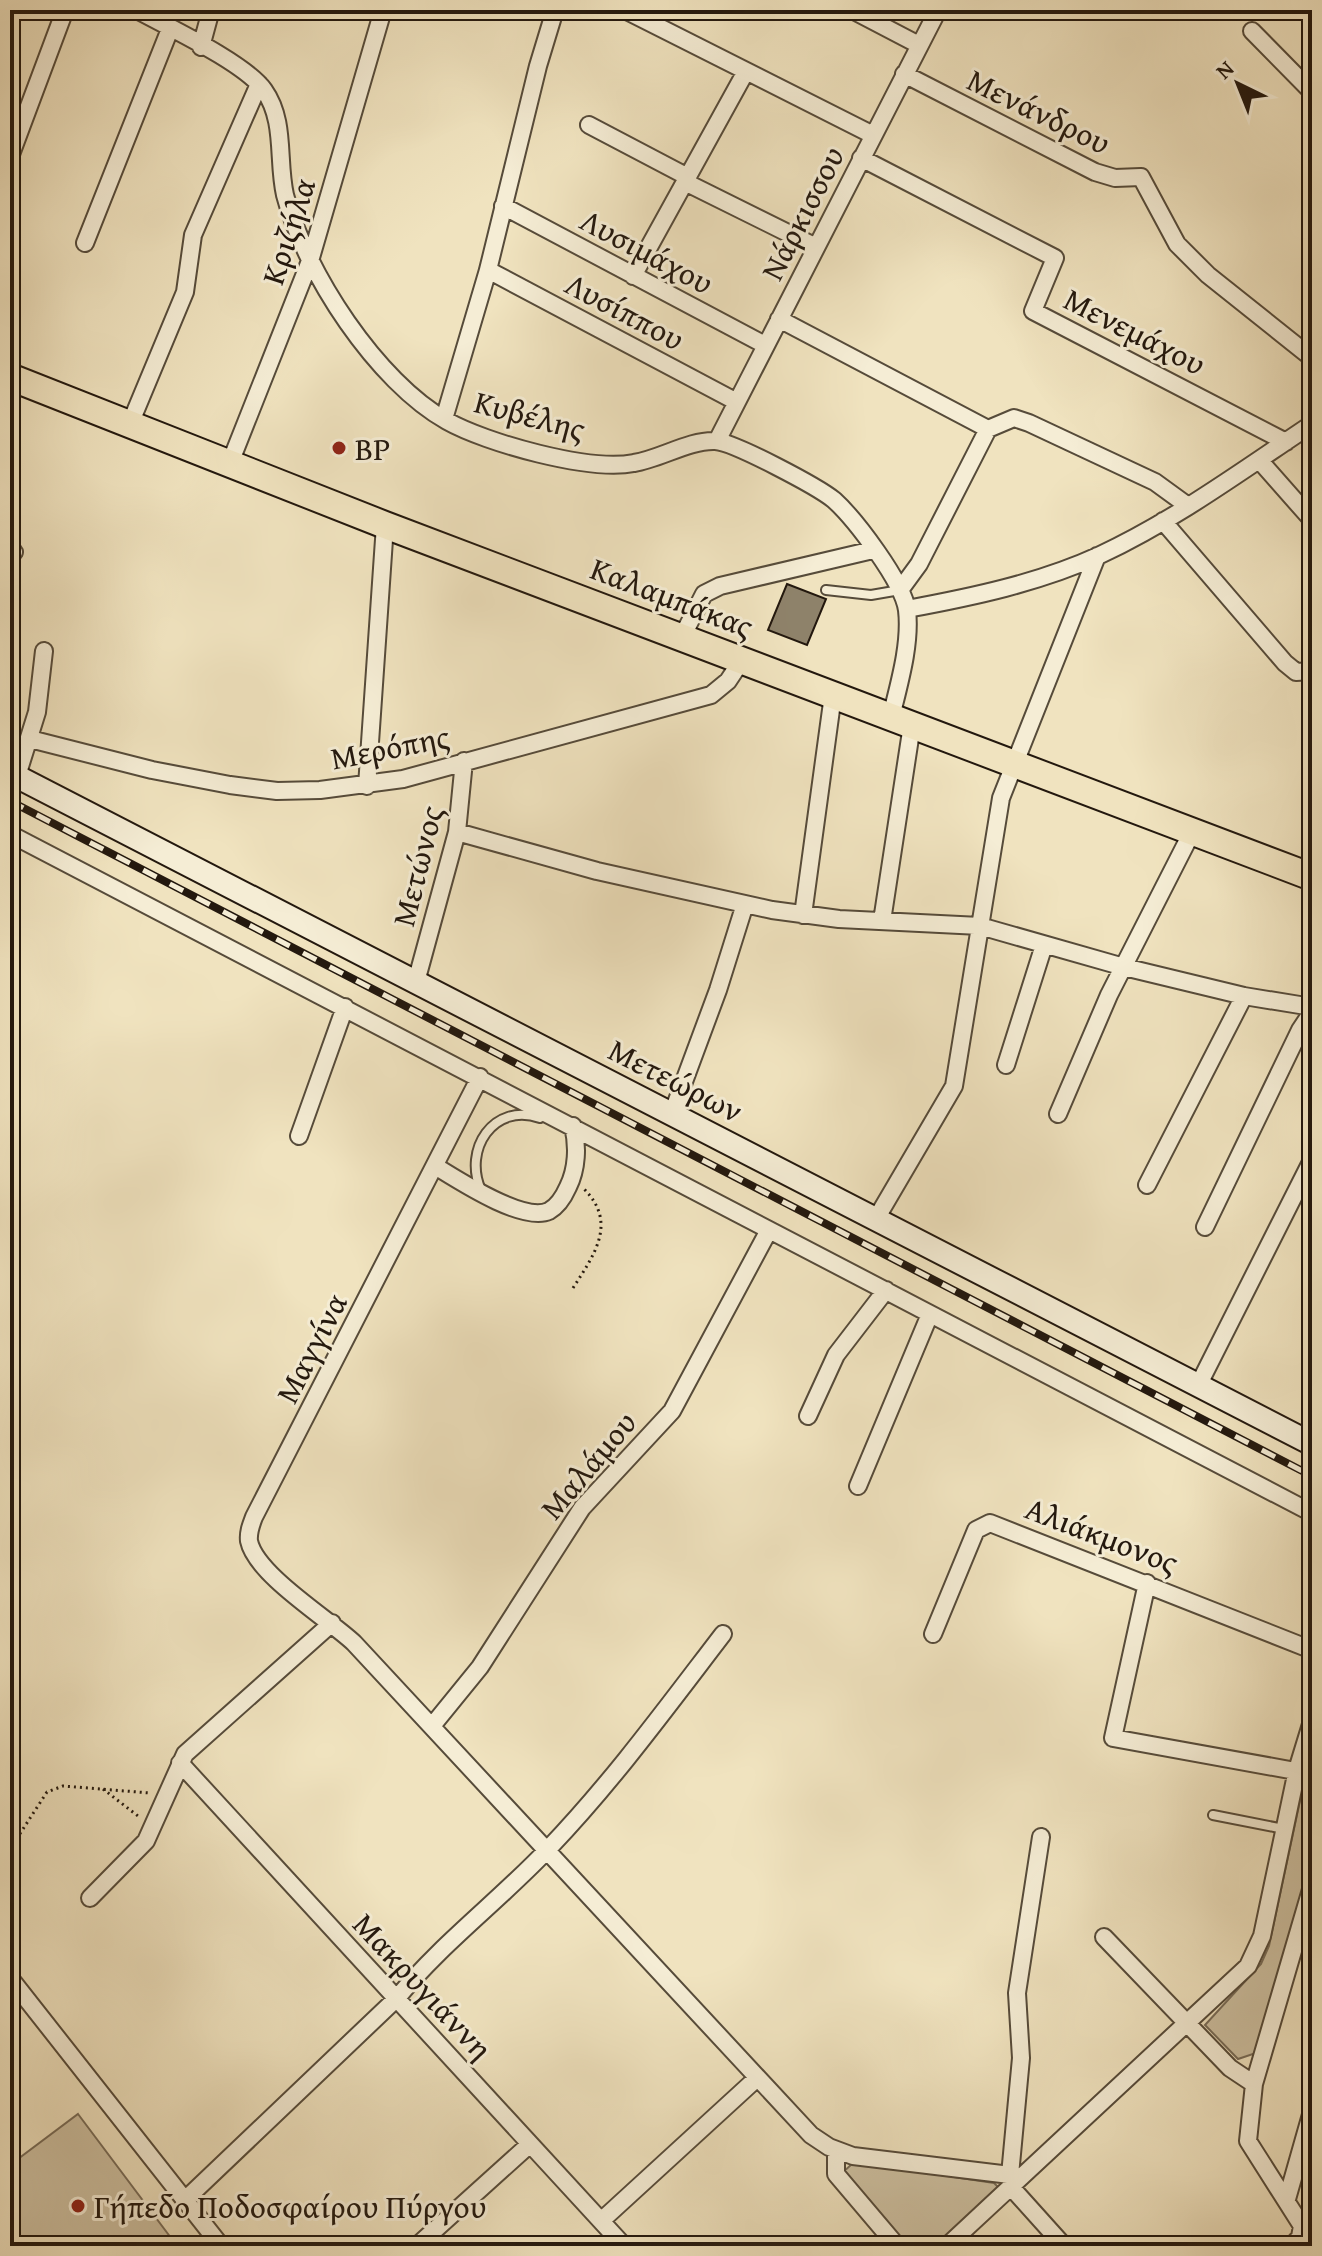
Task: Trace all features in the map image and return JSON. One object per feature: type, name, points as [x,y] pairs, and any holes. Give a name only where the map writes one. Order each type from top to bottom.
[{"type":"main road","name":"Καλαμπάκας","points":[[10,377],[385,525],[1312,877]]},
{"type":"street","points":[[10,157],[65,10]]},
{"type":"street","points":[[130,424],[185,292],[193,235],[259,84],[137,10]]},
{"type":"street","points":[[201,47],[211,10]]},
{"type":"street","name":"Κριζήλα","points":[[230,463],[310,261],[383,10]]},
{"type":"street","points":[[444,419],[488,270],[555,10]]},
{"type":"street","points":[[625,10],[873,135]]},
{"type":"street","points":[[852,10],[919,45]]},
{"type":"street","name":"Νάρκισσου","points":[[717,441],[938,10]]},
{"type":"street","points":[[85,243],[170,29]]},
{"type":"street","points":[[1252,31],[1312,92]]},
{"type":"street","points":[[633,276],[745,73]]},
{"type":"street","name":"Μενάνδρου","points":[[904,74],[1095,172],[1115,178],[1141,177],[1183,250],[1208,275],[1312,358]]},
{"type":"street","name":"Κυβέλης","points":[[259,84],[276,117],[285,192],[310,261],[324,288],[359,336],[415,396],[444,419],[514,446],[618,465],[717,441]]},
{"type":"street","points":[[589,125],[816,247]]},
{"type":"street","name":"Μενεμάχου","points":[[861,158],[1055,258],[1033,311],[1286,442]]},
{"type":"street","name":"Λυσιμάχου","points":[[503,206],[765,345]]},
{"type":"street","name":"Λυσίππου","points":[[488,270],[737,402]]},
{"type":"street","points":[[779,319],[988,429]]},
{"type":"street","points":[[900,590],[919,564],[988,429],[1018,419],[1155,482],[1188,506]]},
{"type":"street","points":[[907,609],[997,590],[1097,556],[1188,506],[1312,424]]},
{"type":"street","points":[[717,441],[826,494],[873,550],[900,590],[907,609],[902,721],[882,921]]},
{"type":"street","points":[[1259,460],[1312,520]]},
{"type":"street","points":[[1163,521],[1285,663],[1296,672],[1312,671]]},
{"type":"street","points":[[367,786],[385,525]]},
{"type":"street","points":[[682,637],[704,594],[720,586],[873,550]]},
{"type":"street","points":[[876,1219],[954,1086],[1001,798],[1097,556]]},
{"type":"street","points":[[14,775],[30,739],[44,651]]},
{"type":"street","name":"Μερόπης","points":[[30,739],[152,770],[255,789],[299,791],[367,786],[711,695],[728,681],[742,660]]},
{"type":"street","points":[[803,915],[833,695]]},
{"type":"street","name":"Μετώνος","points":[[416,982],[457,832],[464,761]]},
{"type":"street","name":"Μετεώρων","points":[[14,775],[1312,1444]]},
{"type":"street","points":[[457,832],[584,868],[803,915],[980,926],[1124,967],[1312,1010],[1205,1227]]},
{"type":"street","points":[[1058,1114],[1124,967],[1192,832]]},
{"type":"street","points":[[10,834],[480,1077],[574,1132],[886,1290],[1312,1513]]},
{"type":"street","points":[[672,1114],[718,990],[745,904]]},
{"type":"street","points":[[1006,1065],[1044,945]]},
{"type":"street","points":[[1147,1185],[1244,996]]},
{"type":"street","points":[[299,1136],[345,1007]]},
{"type":"street","name":"Μαγγίνα","points":[[332,1623],[285,1587],[251,1547],[249,1531],[480,1077]]},
{"type":"street","points":[[435,1166],[482,1194],[534,1214],[547,1212],[559,1204],[576,1170],[574,1132]]},
{"type":"street","points":[[1198,1386],[1312,1160]]},
{"type":"street","name":"Μαλάμου","points":[[432,1726],[480,1667],[582,1508],[672,1411],[769,1230]]},
{"type":"street","points":[[808,1416],[836,1355],[886,1290]]},
{"type":"street","points":[[858,1486],[930,1314]]},
{"type":"street","name":"Αλιάκμονος","points":[[933,1634],[976,1530],[983,1523],[998,1525],[1312,1650]]},
{"type":"street","points":[[1147,1583],[1113,1738],[1305,1772]]},
{"type":"street","points":[[90,1898],[146,1841],[180,1763],[202,1737],[332,1623],[432,1726],[811,2135],[836,2151],[853,2156],[1012,2181],[1064,2246]]},
{"type":"street","points":[[186,2199],[397,1998],[424,1965],[546,1852],[605,1786],[723,1634]]},
{"type":"street","points":[[947,2246],[1012,2181],[1238,1980],[1255,1954],[1284,1829],[1305,1772],[1312,1721]]},
{"type":"street","name":"Μακρυγιάννη","points":[[180,1763],[624,2246]]},
{"type":"street","points":[[1012,2181],[1021,2058],[1017,1993],[1041,1837]]},
{"type":"street","points":[[1292,2246],[1300,2237],[1302,2226],[1287,2199],[1264,2172],[1248,2141],[1254,2084],[1312,1886]]},
{"type":"street","points":[[1104,1937],[1187,2026],[1230,2068],[1254,2084]]},
{"type":"street","points":[[10,1978],[221,2246]]},
{"type":"street","points":[[601,2221],[756,2079]]},
{"type":"street","points":[[1287,2199],[1312,2111]]},
{"type":"street","points":[[417,2246],[530,2144]]},
{"type":"street","points":[[836,2151],[836,2174],[897,2246]]},
{"type":"lane","points":[[826,590],[871,595],[900,590]]},
{"type":"lane","points":[[482,1194],[473,1173],[477,1151],[487,1131],[512,1115],[526,1113],[548,1117]]},
{"type":"lane","points":[[1213,1815],[1284,1829]]},
{"type":"path","points":[[571,1180],[597,1204],[601,1233],[592,1258],[573,1288]]},
{"type":"path","points":[[10,1849],[47,1792],[63,1786],[164,1795]]},
{"type":"path","points":[[102,1788],[154,1828]]},
{"type":"shaded area","points":[[1312,1780],[1312,1863],[1259,2052],[1238,2059],[1205,2025],[1261,1964],[1269,1946],[1304,1782]]},
{"type":"shaded area","name":"Γήπεδο Ποδοσφαίρου Πύργου","points":[[78,2114],[177,2246],[10,2246],[10,2165]]},
{"type":"shaded area","points":[[852,2164],[994,2183],[999,2188],[936,2246],[905,2246],[844,2179],[842,2173]]},
{"type":"building","points":[[787,584],[826,599],[807,645],[768,630]]},
{"type":"railway","points":[[10,801],[1312,1476]]},
{"type":"place","name":"BP","points":[[339,448]]},
{"type":"place","name":"Γήπεδο Ποδοσφαίρου Πύργου","points":[[78,2206]]}]
